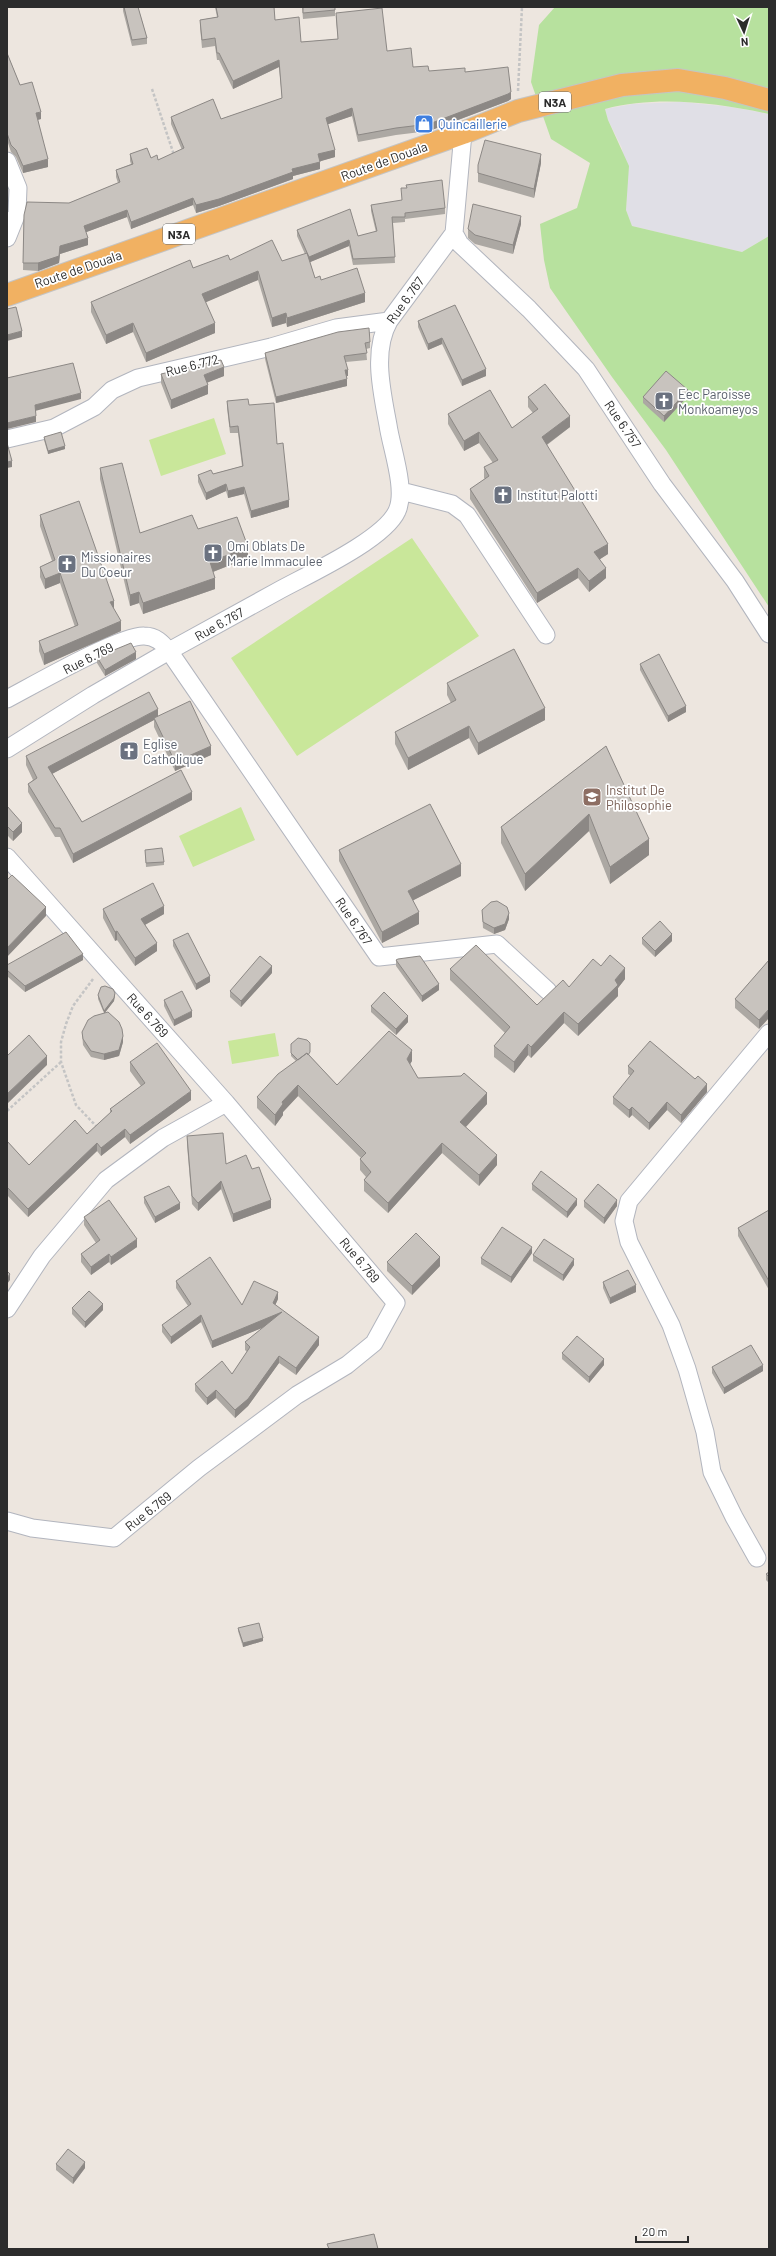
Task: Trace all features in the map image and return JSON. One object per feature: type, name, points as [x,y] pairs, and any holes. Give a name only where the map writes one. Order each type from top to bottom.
[{"type":"highway","name":"Route de Douala","points":[[7,295],[464,133],[518,111],[622,85],[678,80],[725,88],[769,100]]},
{"type":"street","points":[[454,234],[464,133]]},
{"type":"street","points":[[7,161],[18,188],[18,195],[17,214],[7,238]]},
{"type":"street","name":"Rue 6.767","points":[[454,234],[389,321],[385,328],[380,351],[382,393],[401,491],[397,511],[385,526],[356,548],[169,651],[379,957],[497,944],[548,991]]},
{"type":"street","name":"Rue 6.757","points":[[454,234],[460,244],[529,309],[586,369],[662,484],[735,582],[769,634]]},
{"type":"street","name":"Rue 6.772","points":[[7,439],[54,428],[94,407],[112,390],[138,378],[271,347],[336,328],[389,321]]},
{"type":"street","points":[[401,491],[452,504],[467,515],[546,635]]},
{"type":"street","name":"Rue 6.769","points":[[7,700],[119,642],[144,636],[160,640],[169,651]]},
{"type":"street","points":[[7,749],[93,695],[169,651]]},
{"type":"street","name":"Rue 6.769","points":[[7,857],[226,1103],[396,1303],[374,1343],[347,1364],[297,1395],[199,1468],[114,1538],[32,1528],[7,1521]]},
{"type":"street","points":[[757,1558],[734,1518],[712,1472],[705,1432],[687,1369],[671,1325],[629,1242],[624,1221],[629,1201],[769,1033]]},
{"type":"street","points":[[7,1309],[42,1256],[106,1180],[163,1138],[226,1103]]},
{"type":"path","points":[[518,111],[522,7]]},
{"type":"path","points":[[152,89],[176,161]]},
{"type":"path","points":[[96,1126],[76,1105],[61,1062],[61,1042],[73,1006],[102,964]]},
{"type":"path","points":[[7,1111],[61,1062]]},
{"type":"shaded area","points":[[682,102],[732,107],[769,114],[769,236],[742,252],[632,226],[626,210],[627,192],[622,148],[608,120],[605,109],[633,104]]},
{"type":"green space","points":[[555,7],[769,7],[769,114],[687,102],[646,102],[605,109],[608,120],[629,166],[626,210],[632,226],[742,252],[769,236],[769,607],[666,450],[612,377],[550,288],[544,260],[540,224],[577,208],[590,163],[551,139],[531,82],[539,25]]},
{"type":"green space","points":[[214,418],[226,454],[161,476],[149,440]]},
{"type":"green space","points":[[412,538],[479,636],[297,756],[231,658]]},
{"type":"green space","points":[[241,807],[255,840],[193,867],[179,836]]},
{"type":"green space","points":[[275,1033],[279,1056],[232,1064],[228,1041]]},
{"type":"building","points":[[124,7],[138,7],[147,38],[132,40]]},
{"type":"building","points":[[216,7],[274,7],[275,20],[299,17],[301,42],[338,39],[336,13],[382,8],[387,51],[411,48],[413,67],[428,66],[429,71],[465,68],[465,72],[508,67],[511,92],[429,124],[358,135],[352,108],[326,118],[335,150],[318,154],[320,162],[292,169],[293,172],[219,199],[196,205],[193,198],[131,222],[127,210],[84,226],[88,238],[60,246],[59,256],[38,263],[23,263],[24,215],[27,202],[69,203],[120,182],[116,170],[133,164],[130,154],[147,148],[151,158],[157,155],[158,160],[184,148],[171,117],[213,99],[221,119],[282,98],[279,60],[233,81],[219,53],[217,53],[215,38],[202,40],[200,20],[218,17]]},
{"type":"building","points":[[303,7],[335,7],[335,10],[303,13]]},
{"type":"building","points":[[7,53],[20,85],[32,82],[41,112],[36,113],[48,159],[23,166],[16,150],[11,145],[7,133]]},
{"type":"building","points":[[485,140],[541,154],[534,189],[478,173],[478,165]]},
{"type":"building","points":[[442,180],[445,208],[405,213],[405,217],[392,217],[395,257],[353,259],[349,240],[309,257],[297,230],[350,209],[358,236],[377,231],[371,205],[402,200],[401,188],[407,188],[406,185]]},
{"type":"building","points":[[473,204],[521,216],[513,245],[475,235],[468,229]]},
{"type":"building","points":[[272,240],[282,261],[307,253],[315,278],[320,276],[321,280],[357,268],[365,293],[287,318],[286,313],[272,318],[258,271],[202,294],[215,323],[146,353],[133,323],[106,335],[91,302],[190,260],[193,268],[228,255],[230,260]]},
{"type":"building","points":[[455,305],[486,369],[462,380],[442,338],[428,344],[418,321]]},
{"type":"building","points":[[16,307],[22,331],[7,335],[7,309]]},
{"type":"building","points":[[369,328],[370,342],[365,343],[367,353],[344,356],[348,370],[345,370],[347,379],[276,397],[265,353],[338,332]]},
{"type":"building","points":[[221,360],[224,367],[204,375],[208,385],[171,400],[161,374]]},
{"type":"building","points":[[73,363],[81,393],[35,405],[36,416],[7,423],[7,378]]},
{"type":"building","points":[[666,371],[688,390],[664,416],[643,397]]},
{"type":"building","points":[[545,384],[570,416],[542,437],[608,544],[594,552],[606,568],[589,581],[578,568],[537,593],[470,489],[489,476],[484,467],[498,460],[479,432],[464,441],[448,414],[490,390],[512,428],[538,409],[528,397]]},
{"type":"building","points":[[248,399],[249,405],[274,403],[277,444],[283,443],[289,500],[251,511],[244,487],[228,491],[226,484],[206,493],[198,475],[211,470],[213,474],[243,466],[238,426],[230,427],[227,401]]},
{"type":"building","points":[[61,432],[65,446],[48,451],[44,437]]},
{"type":"building","points":[[7,443],[12,461],[7,462]]},
{"type":"building","points":[[122,463],[140,533],[192,515],[198,529],[237,517],[248,547],[210,562],[215,578],[143,603],[139,592],[130,595],[100,468]]},
{"type":"building","points":[[79,501],[114,601],[110,602],[121,621],[44,654],[39,641],[78,625],[60,573],[45,579],[40,567],[55,560],[40,515]]},
{"type":"building","points":[[131,643],[136,652],[105,670],[97,657]]},
{"type":"building","points":[[514,649],[545,708],[478,743],[469,726],[408,758],[395,732],[456,700],[447,683]]},
{"type":"building","points":[[659,654],[686,706],[668,716],[640,664]]},
{"type":"building","points":[[149,692],[158,709],[48,767],[82,822],[181,770],[192,792],[73,854],[60,828],[55,828],[28,784],[37,778],[26,756]]},
{"type":"building","points":[[190,701],[211,746],[175,762],[154,718]]},
{"type":"building","name":"Institut De Philosophie","points":[[606,746],[649,839],[610,867],[589,814],[525,874],[501,827]]},
{"type":"building","points":[[430,804],[461,864],[408,891],[419,912],[382,932],[339,850]]},
{"type":"building","points":[[7,806],[22,823],[13,832],[8,827],[7,828]]},
{"type":"building","points":[[162,848],[164,862],[146,863],[145,850]]},
{"type":"building","points":[[12,875],[46,907],[7,948],[7,880]]},
{"type":"building","points":[[153,883],[164,906],[141,919],[157,943],[135,958],[117,931],[115,932],[103,909]]},
{"type":"building","points":[[497,901],[507,907],[509,913],[505,924],[494,928],[483,922],[482,910],[491,902]]},
{"type":"building","points":[[660,921],[672,934],[655,951],[642,938]]},
{"type":"building","points":[[66,932],[83,954],[25,986],[7,970],[7,965]]},
{"type":"building","points":[[188,933],[210,976],[196,984],[173,940]]},
{"type":"building","points":[[476,945],[537,1005],[563,980],[569,987],[593,959],[601,966],[610,955],[625,968],[615,980],[618,985],[578,1024],[564,1012],[531,1047],[528,1044],[514,1062],[494,1046],[510,1027],[450,969]]},
{"type":"building","points":[[260,956],[272,966],[241,1001],[230,991]]},
{"type":"building","points":[[420,956],[439,984],[422,996],[396,960]]},
{"type":"building","points":[[769,960],[769,1009],[759,1020],[735,999]]},
{"type":"building","points":[[105,986],[113,989],[115,993],[114,998],[104,1011],[98,995],[101,987]]},
{"type":"building","points":[[182,991],[192,1011],[174,1020],[164,1000]]},
{"type":"building","points":[[384,992],[408,1016],[396,1029],[371,1006]]},
{"type":"building","points":[[108,1012],[119,1022],[122,1029],[123,1036],[119,1050],[104,1054],[91,1051],[83,1039],[82,1032],[88,1020],[94,1016]]},
{"type":"building","points":[[389,1031],[412,1050],[407,1059],[418,1078],[461,1076],[464,1073],[487,1093],[460,1122],[497,1155],[479,1175],[442,1143],[388,1203],[364,1180],[371,1172],[360,1159],[366,1153],[298,1085],[282,1102],[283,1104],[275,1115],[257,1097],[278,1074],[307,1053],[337,1085]]},
{"type":"building","points":[[29,1035],[47,1056],[7,1094],[7,1056]]},
{"type":"building","points":[[298,1038],[307,1040],[310,1043],[310,1052],[308,1055],[307,1053],[298,1060],[291,1053],[291,1044]]},
{"type":"building","points":[[650,1041],[695,1079],[698,1076],[707,1084],[681,1115],[667,1102],[649,1123],[632,1107],[629,1110],[613,1097],[634,1071],[628,1066]]},
{"type":"building","points":[[157,1043],[191,1091],[130,1135],[125,1129],[101,1148],[97,1143],[28,1209],[7,1187],[7,1141],[29,1165],[75,1120],[87,1134],[112,1111],[110,1109],[145,1083],[130,1062]]},
{"type":"building","points":[[223,1133],[226,1164],[246,1155],[252,1169],[259,1167],[271,1200],[233,1214],[221,1181],[198,1203],[192,1196],[187,1136]]},
{"type":"building","points":[[541,1171],[577,1199],[567,1212],[532,1184]]},
{"type":"building","points":[[598,1184],[617,1200],[604,1218],[584,1201]]},
{"type":"building","points":[[169,1186],[180,1203],[155,1217],[144,1197]]},
{"type":"building","points":[[109,1200],[137,1239],[111,1257],[109,1254],[91,1267],[81,1254],[100,1240],[84,1217]]},
{"type":"building","points":[[769,1210],[769,1281],[738,1228]]},
{"type":"building","points":[[502,1227],[532,1247],[511,1277],[481,1258]]},
{"type":"building","points":[[416,1233],[440,1257],[412,1286],[387,1262]]},
{"type":"building","points":[[544,1239],[574,1259],[563,1275],[533,1255]]},
{"type":"building","points":[[210,1257],[242,1305],[254,1281],[278,1292],[273,1303],[319,1337],[296,1368],[279,1356],[248,1399],[235,1410],[216,1390],[207,1398],[195,1384],[222,1361],[232,1374],[250,1347],[245,1342],[282,1312],[212,1341],[201,1315],[171,1337],[162,1325],[191,1304],[176,1281]]},
{"type":"building","points":[[628,1270],[636,1285],[610,1298],[603,1282]]},
{"type":"building","points":[[7,1271],[10,1274],[7,1278]]},
{"type":"building","points":[[89,1291],[103,1304],[85,1322],[72,1308]]},
{"type":"building","points":[[577,1336],[604,1359],[589,1377],[562,1353]]},
{"type":"building","points":[[751,1345],[763,1365],[724,1388],[712,1367]]},
{"type":"building","points":[[259,1623],[263,1638],[243,1643],[238,1628]]},
{"type":"building","points":[[68,2149],[85,2162],[73,2178],[56,2164]]},
{"type":"building","points":[[374,2234],[378,2249],[329,2249],[327,2244]]},
{"type":"place","name":"Quincaillerie","points":[[424,124]]},
{"type":"place","name":"Eec Paroisse Monkoameyos","points":[[664,401]]},
{"type":"place","name":"Institut Palotti","points":[[503,495]]},
{"type":"place","name":"Omi Oblats De Marie Immaculee","points":[[213,553]]},
{"type":"place","name":"Missionaires Du Coeur","points":[[67,564]]},
{"type":"place","name":"Eglise Catholique","points":[[129,751]]},
{"type":"place","name":"Institut De Philosophie","points":[[592,797]]}]
